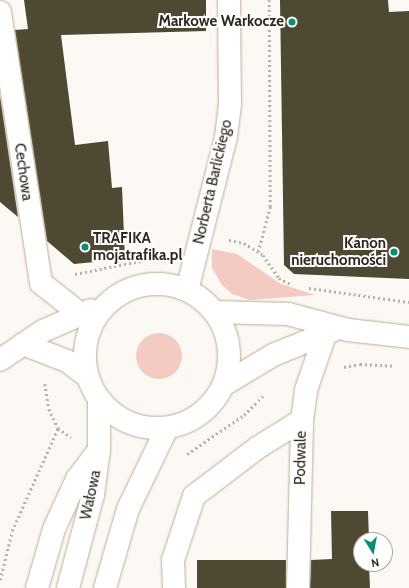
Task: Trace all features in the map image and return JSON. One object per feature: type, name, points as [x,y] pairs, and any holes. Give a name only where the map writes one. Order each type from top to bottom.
[{"type":"street","name":"Norberta Barlickiego","points":[[187,290],[226,137],[230,104],[229,0]]},
{"type":"street","name":"Cechowa","points":[[0,12],[41,283],[79,313]]},
{"type":"street","points":[[225,384],[229,353],[226,335],[215,312],[187,290],[166,285],[143,286],[122,294],[104,308],[91,328],[85,353],[88,377],[99,400],[118,417],[142,427],[167,428],[191,420],[211,405],[225,384],[273,355],[326,332],[348,330]]},
{"type":"street","points":[[0,360],[23,344],[79,313],[104,308]]},
{"type":"street","points":[[215,312],[288,314],[348,330],[409,337]]},
{"type":"street","name":"Podwale","points":[[298,588],[302,420],[306,390],[326,332]]},
{"type":"street","points":[[23,344],[67,361],[88,377]]},
{"type":"street","name":"Wałowa","points":[[68,588],[93,495],[99,450],[99,400]]},
{"type":"street","points":[[174,588],[173,560],[194,496],[257,448],[302,420]]},
{"type":"street","points":[[105,588],[128,510],[167,428]]},
{"type":"street","points":[[37,588],[54,529],[77,479],[99,450]]},
{"type":"path","points":[[258,252],[270,192],[269,0]]},
{"type":"path","points":[[384,365],[396,366]]},
{"type":"path","points":[[180,459],[244,415],[271,389],[306,390]]},
{"type":"path","points":[[0,580],[12,531],[58,428]]},
{"type":"shaded area","points":[[212,249],[237,254],[281,284],[315,295],[250,300],[232,294],[222,285],[212,268]]},
{"type":"shaded area","points":[[154,333],[164,333],[172,337],[178,343],[182,351],[182,361],[178,369],[172,375],[164,379],[154,379],[146,375],[140,369],[136,361],[136,351],[140,343],[146,337]]},
{"type":"building","points":[[24,0],[206,0],[206,31],[61,35],[75,145],[108,141],[112,188],[122,187],[125,259],[74,264],[47,241],[15,30],[28,29]]},
{"type":"building","points":[[280,0],[388,0],[389,12],[409,11],[409,279],[294,274],[284,265]]},
{"type":"building","points":[[0,96],[18,217],[0,202]]},
{"type":"building","points":[[331,511],[368,511],[369,532],[353,532],[353,572],[369,572],[370,588],[310,588],[311,560],[332,559]]},
{"type":"building","points":[[197,560],[286,560],[286,588],[197,588]]},
{"type":"place","name":"Markowe Warkocze","points":[[292,22]]},
{"type":"place","name":"TRAFIKA mojatrafika.pl","points":[[85,247]]},
{"type":"place","name":"Kanon nieruchomości","points":[[394,252]]}]
